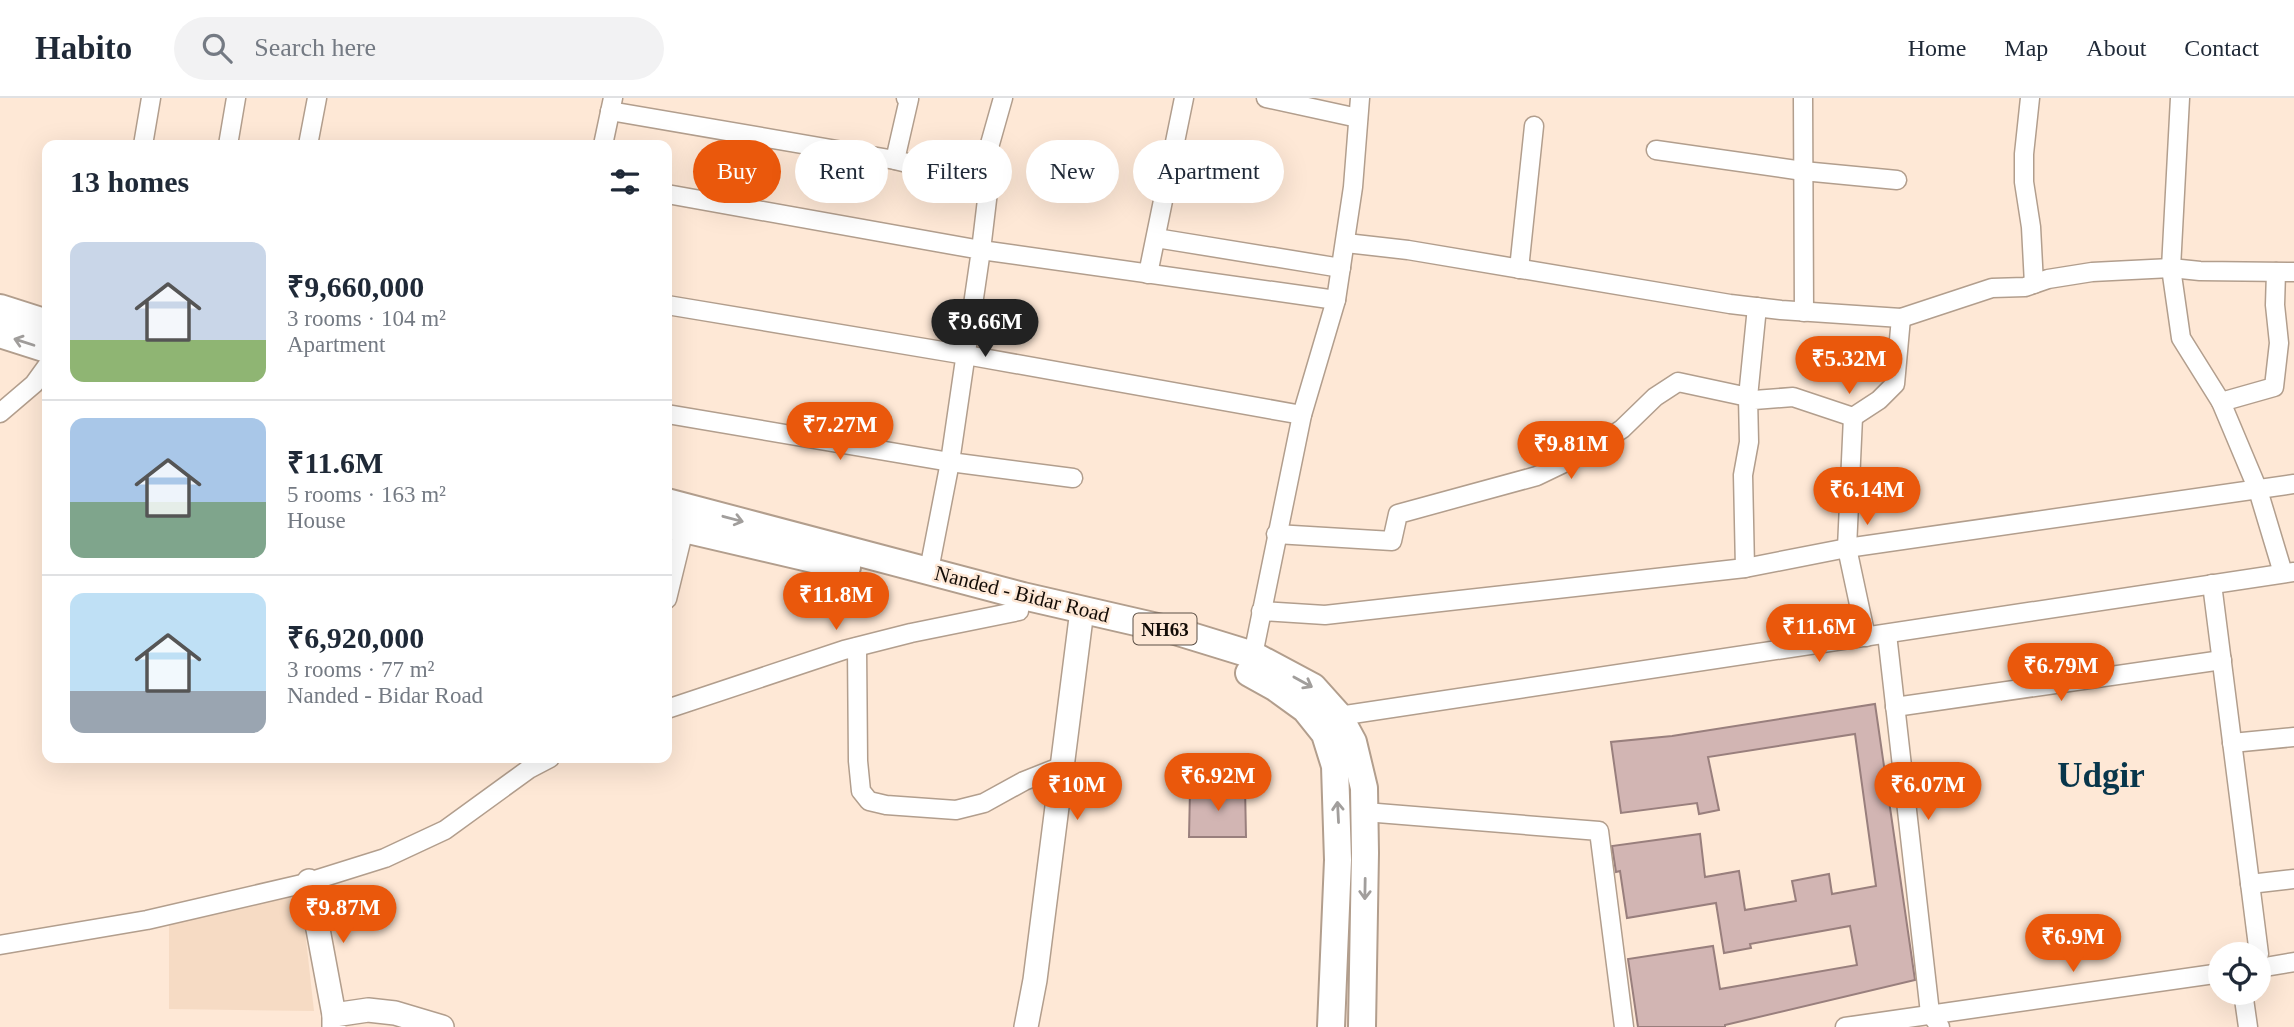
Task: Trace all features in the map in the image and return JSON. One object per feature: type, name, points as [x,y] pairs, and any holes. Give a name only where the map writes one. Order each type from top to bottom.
[{"type":"highway","points":[[0,308],[42,321]]},
{"type":"highway","points":[[0,334],[42,347]]},
{"type":"highway","name":"Nanded - Bidar Road","points":[[681,520],[929,570],[1233,664],[1276,688],[1305,709],[1325,734],[1335,766],[1338,822],[1331,1027]]},
{"type":"highway","name":"Nanded - Bidar Road","points":[[681,520],[1019,611],[1175,631],[1253,655],[1313,687],[1339,716],[1353,742],[1364,788],[1362,1027]]},
{"type":"main road","points":[[1026,1027],[1035,980],[1081,617]]},
{"type":"main road","points":[[309,881],[334,1021],[368,1010],[395,1013],[442,1027]]},
{"type":"street","points":[[144,140],[151,98]]},
{"type":"street","points":[[229,140],[236,98]]},
{"type":"street","points":[[309,140],[317,98]]},
{"type":"street","points":[[895,160],[909,99],[906,98]]},
{"type":"street","points":[[992,140],[1003,98]]},
{"type":"street","points":[[1148,274],[1184,98]]},
{"type":"street","points":[[1266,98],[1358,118]]},
{"type":"street","points":[[1253,655],[1302,415],[1336,300],[1353,187],[1360,98]]},
{"type":"street","points":[[1803,98],[1804,312]]},
{"type":"street","points":[[2030,98],[2024,182],[2031,227],[2034,284]]},
{"type":"street","points":[[1339,716],[2288,572],[2258,490],[2221,402],[2181,338],[2171,268],[2180,98]]},
{"type":"street","points":[[604,140],[611,104],[902,162]]},
{"type":"street","points":[[1519,269],[1534,126]]},
{"type":"street","points":[[1656,150],[1803,171],[1896,180]]},
{"type":"street","points":[[672,195],[981,250],[1336,300]]},
{"type":"street","points":[[929,570],[950,462],[987,203]]},
{"type":"street","points":[[1156,238],[1342,268]]},
{"type":"street","points":[[1346,243],[1408,250],[1757,307],[1901,318],[1992,288],[2025,287],[2092,272],[2171,268],[2285,272],[2276,305],[2279,343],[2274,387],[2221,402]]},
{"type":"street","points":[[672,306],[1302,415]]},
{"type":"street","points":[[1745,568],[1743,475],[1749,442],[1748,397],[1757,307]]},
{"type":"street","points":[[1853,417],[1879,400],[1895,384],[1901,318]]},
{"type":"street","points":[[0,413],[34,384],[42,373]]},
{"type":"street","points":[[1276,534],[1392,541],[1398,514],[1537,476],[1587,452],[1622,429],[1655,397],[1678,382],[1754,400],[1793,397],[1853,417]]},
{"type":"street","points":[[672,415],[950,462],[1073,478]]},
{"type":"street","points":[[1853,417],[1847,548],[1866,638]]},
{"type":"street","points":[[1261,611],[1325,615],[1745,568],[1847,548],[2294,484]]},
{"type":"street","points":[[672,571],[681,520]]},
{"type":"street","points":[[2212,584],[2257,942]]},
{"type":"street","points":[[672,707],[857,647],[1019,611]]},
{"type":"street","points":[[1887,634],[1935,1020]]},
{"type":"street","points":[[857,647],[858,761],[861,791],[869,801],[886,805],[956,810],[984,803],[1024,781],[1062,766]]},
{"type":"street","points":[[1895,707],[2221,660]]},
{"type":"street","points":[[2232,743],[2294,737]]},
{"type":"street","points":[[0,945],[147,920],[309,881],[385,858],[445,830],[540,763]]},
{"type":"street","points":[[1364,812],[1599,831],[1624,1027]]},
{"type":"street","points":[[2250,884],[2294,879]]},
{"type":"street","points":[[2271,962],[2294,962]]},
{"type":"street","points":[[1845,1027],[1935,1020],[2208,975]]},
{"type":"street","points":[[2245,1005],[2248,1027]]},
{"type":"shaded area","points":[[301,894],[314,1011],[169,1009],[169,925]]},
{"type":"building","points":[[1875,704],[1915,980],[1725,1027],[1638,1027],[1628,959],[1713,946],[1720,989],[1857,965],[1850,926],[1750,944],[1751,948],[1724,953],[1716,903],[1627,918],[1620,871],[1616,872],[1612,846],[1700,834],[1705,877],[1739,871],[1745,910],[1796,901],[1792,881],[1829,874],[1832,894],[1876,886],[1855,734],[1708,757],[1719,810],[1699,814],[1697,803],[1621,813],[1611,742],[1672,736]]},
{"type":"building","points":[[1245,786],[1246,837],[1189,837],[1190,790]]},
{"type":"district","name":"Udgir","points":[[2101,775]]}]
